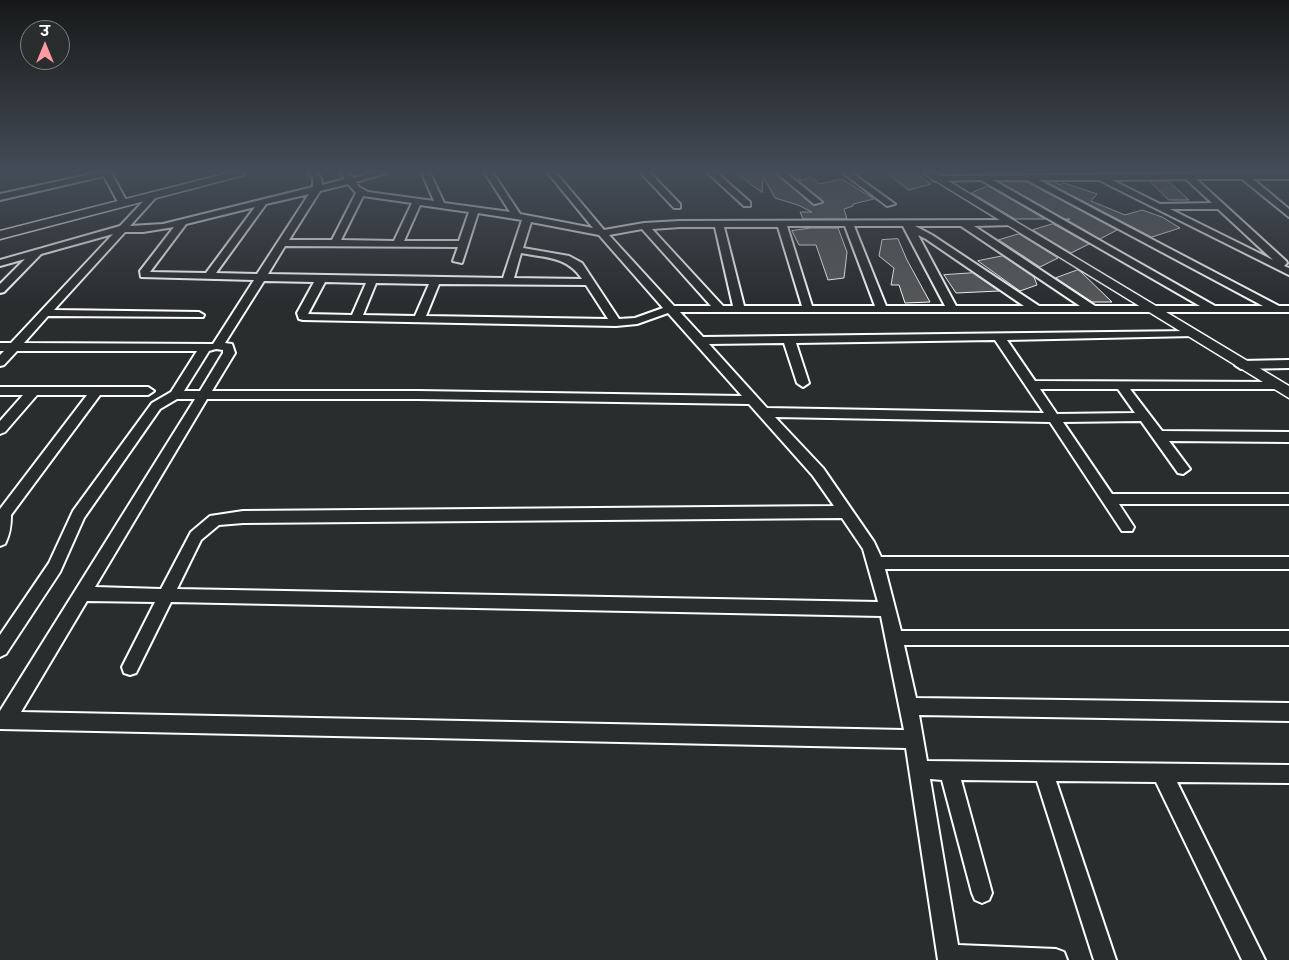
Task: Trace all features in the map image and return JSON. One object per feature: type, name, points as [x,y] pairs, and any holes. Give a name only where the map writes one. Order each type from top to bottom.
[{"type":"street","points":[[0,235],[64,218]]},
{"type":"street","points":[[0,362],[131,218]]},
{"type":"street","points":[[0,263],[120,229],[149,229],[200,218]]},
{"type":"street","points":[[208,277],[251,218]]},
{"type":"street","points":[[0,649],[54,567],[78,514],[156,406],[175,395],[211,347],[261,279],[299,218]]},
{"type":"street","points":[[335,243],[348,218]]},
{"type":"street","points":[[398,243],[410,218]]},
{"type":"street","points":[[458,261],[471,218]]},
{"type":"street","points":[[508,280],[518,250],[522,218]]},
{"type":"street","points":[[526,218],[602,233],[644,226],[719,224],[848,223],[908,225],[1010,223]]},
{"type":"street","points":[[589,218],[818,472],[869,546],[876,563],[888,609],[909,706],[921,770],[949,958],[1056,960]]},
{"type":"street","points":[[1002,218],[1289,393]]},
{"type":"street","points":[[1054,218],[1212,308]]},
{"type":"street","points":[[1105,218],[1276,309]]},
{"type":"street","points":[[1182,218],[1289,271]]},
{"type":"street","points":[[1233,218],[1289,271]]},
{"type":"street","points":[[183,222],[144,273],[148,276],[590,282]]},
{"type":"street","points":[[848,223],[882,308]]},
{"type":"street","points":[[962,223],[1092,308]]},
{"type":"street","points":[[719,224],[739,309]]},
{"type":"street","points":[[782,224],[808,309]]},
{"type":"street","points":[[908,225],[1035,308]]},
{"type":"street","points":[[908,225],[952,308]]},
{"type":"street","points":[[644,226],[720,309]]},
{"type":"street","points":[[283,243],[463,244]]},
{"type":"street","points":[[518,250],[573,261],[590,282],[616,323]]},
{"type":"street","points":[[0,290],[38,252]]},
{"type":"street","points":[[322,279],[302,313],[303,317],[616,323],[637,321],[670,309],[1289,309]]},
{"type":"street","points":[[356,318],[372,280]]},
{"type":"street","points":[[419,319],[435,281]]},
{"type":"street","points":[[44,313],[200,315]]},
{"type":"street","points":[[700,341],[1190,334]]},
{"type":"street","points":[[998,336],[1128,526]]},
{"type":"street","points":[[789,340],[803,383]]},
{"type":"street","points":[[0,348],[228,347],[230,352],[3,720]]},
{"type":"street","points":[[1241,364],[1289,364]]},
{"type":"street","points":[[1121,385],[1183,469]]},
{"type":"street","points":[[1031,386],[1275,385]]},
{"type":"street","points":[[0,390],[148,391]]},
{"type":"street","points":[[0,429],[34,391]]},
{"type":"street","points":[[1,532],[4,514],[96,391]]},
{"type":"street","points":[[175,395],[418,395],[754,400]]},
{"type":"street","points":[[765,412],[1053,418],[1145,417]]},
{"type":"street","points":[[1159,436],[1289,436]]},
{"type":"street","points":[[1109,499],[1289,499]]},
{"type":"street","points":[[130,667],[196,536],[215,520],[225,518],[846,512]]},
{"type":"street","points":[[876,563],[1289,563]]},
{"type":"street","points":[[82,594],[888,609]]},
{"type":"street","points":[[895,638],[1289,638]]},
{"type":"street","points":[[909,706],[1289,712]]},
{"type":"street","points":[[3,720],[915,739]]},
{"type":"street","points":[[921,770],[1162,773],[1288,777]]},
{"type":"street","points":[[949,770],[982,893]]},
{"type":"street","points":[[1044,771],[1105,960]]},
{"type":"street","points":[[1162,773],[1254,960]]},
{"type":"building","points":[[802,218],[847,219],[803,219]]},
{"type":"building","points":[[1013,218],[1045,219],[1015,219]]},
{"type":"building","points":[[1063,218],[1094,218],[1117,230],[1100,239],[1067,220],[1070,219]]},
{"type":"building","points":[[1115,218],[1163,218],[1180,228],[1152,237]]},
{"type":"building","points":[[1053,224],[1089,244],[1071,253],[1033,230]]},
{"type":"building","points":[[811,228],[838,228],[847,252],[844,278],[828,280],[816,245],[799,245],[792,231]]},
{"type":"building","points":[[1019,234],[1058,258],[1040,267],[999,240]]},
{"type":"building","points":[[898,239],[930,302],[905,303],[899,285],[891,285],[894,268],[879,256],[882,240]]},
{"type":"building","points":[[1003,256],[1034,277],[1037,285],[1020,291],[978,261]]},
{"type":"building","points":[[1078,270],[1112,302],[1092,302],[1056,278]]},
{"type":"building","points":[[973,273],[999,291],[956,293],[944,275]]}]
